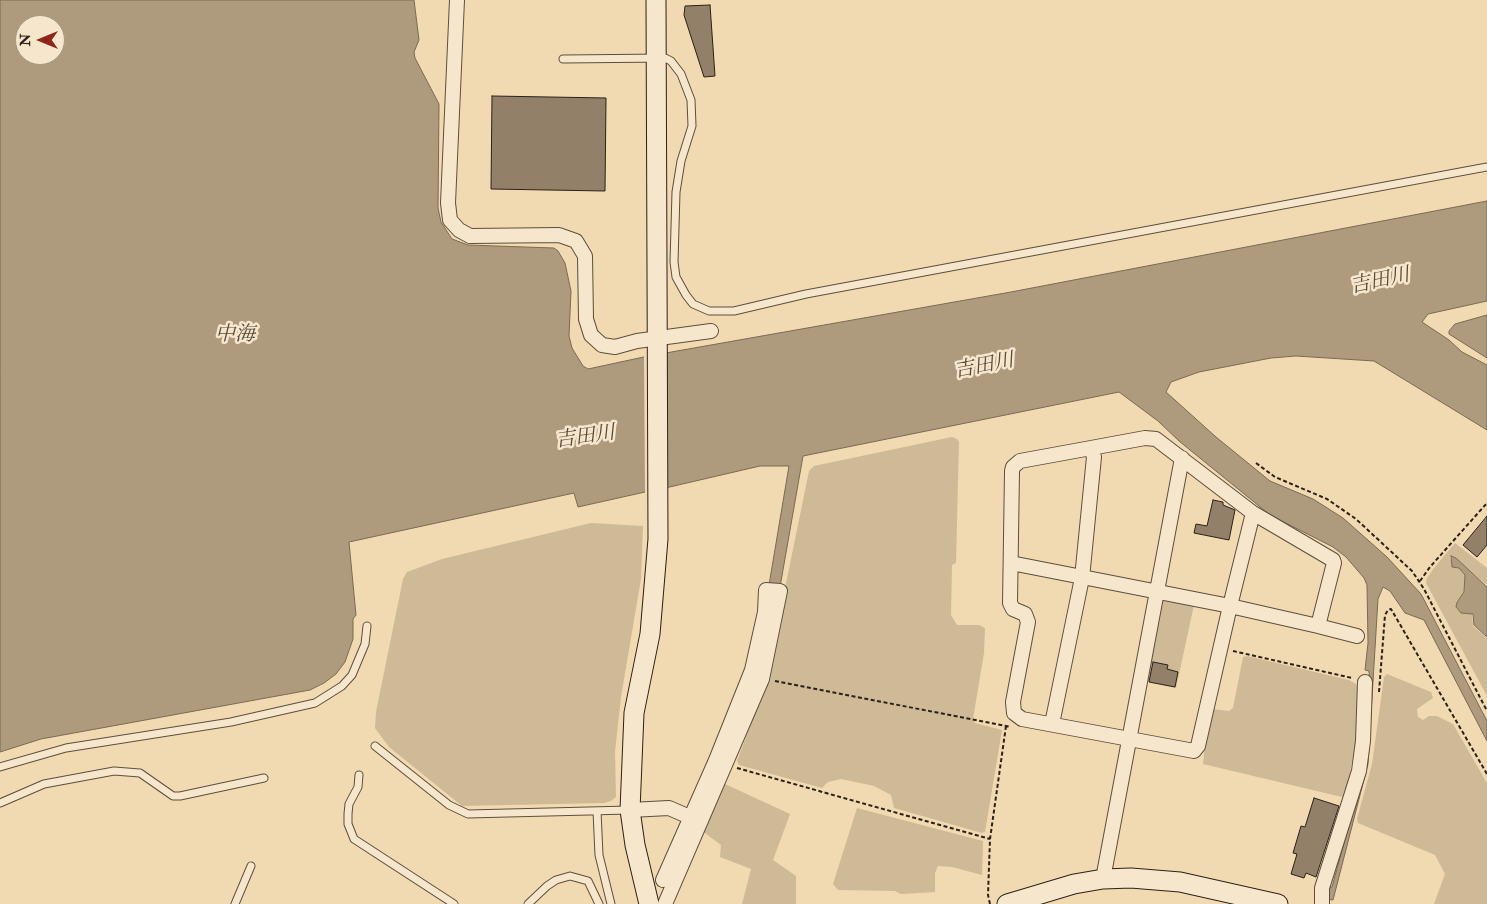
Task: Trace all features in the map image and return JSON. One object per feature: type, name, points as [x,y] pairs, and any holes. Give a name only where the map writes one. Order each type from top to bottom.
[{"type":"street","points":[[457,0],[448,203],[450,220],[459,230],[470,236],[559,235],[576,241],[582,247],[585,256],[586,319],[591,335],[602,345],[609,347],[656,344],[711,331]]},
{"type":"street","points":[[649,904],[635,845],[630,810],[634,713],[650,634],[658,539],[656,344],[658,58],[656,0]]},
{"type":"street","points":[[1253,513],[1196,750],[1129,740],[1022,719],[1014,713],[1012,708],[1028,622],[1025,614],[1011,606],[1013,467],[1020,461],[1149,438],[1156,439],[1253,513],[1333,560],[1334,563],[1318,626]]},
{"type":"street","points":[[1052,724],[1082,578],[1094,457],[1091,448]]},
{"type":"street","points":[[1103,879],[1182,458]]},
{"type":"street","points":[[1011,563],[1156,593],[1230,606],[1356,636]]},
{"type":"street","points":[[664,904],[721,763],[770,613],[780,591],[772,590]]},
{"type":"street","points":[[663,880],[762,678],[770,613]]},
{"type":"street","points":[[1322,904],[1322,888],[1359,771],[1363,741],[1365,682]]},
{"type":"street","points":[[630,810],[669,808],[692,818]]},
{"type":"street","points":[[1007,904],[1026,901],[1059,888],[1103,879],[1155,879],[1180,882],[1278,904]]},
{"type":"lane","points":[[563,59],[658,58],[671,61],[682,74],[687,86],[692,115],[691,132],[682,161],[676,192],[673,252],[676,277],[681,288],[693,304],[709,311],[734,311],[806,294],[1487,168]]},
{"type":"lane","points":[[0,767],[66,748],[231,722],[315,703],[342,686],[352,675],[365,644],[366,626]]},
{"type":"lane","points":[[375,746],[449,805],[461,812],[477,814],[630,810]]},
{"type":"lane","points":[[0,803],[44,784],[114,771],[140,773],[173,796],[264,778]]},
{"type":"lane","points":[[359,775],[358,788],[349,804],[348,814],[348,824],[354,839],[454,904]]},
{"type":"lane","points":[[597,811],[599,855],[611,904]]},
{"type":"lane","points":[[234,904],[251,866]]},
{"type":"lane","points":[[528,904],[547,886],[570,876],[588,881],[599,904]]},
{"type":"path","points":[[1256,463],[1275,477],[1327,499],[1356,519],[1391,550],[1420,582],[1487,710]]},
{"type":"path","points":[[1420,582],[1430,567],[1487,503]]},
{"type":"path","points":[[1379,692],[1385,615],[1391,609],[1487,774]]},
{"type":"path","points":[[1220,648],[1365,682]]},
{"type":"path","points":[[762,678],[951,716]]},
{"type":"path","points":[[990,904],[988,895],[990,839],[1006,726]]},
{"type":"path","points":[[721,763],[990,839]]},
{"type":"shaded area","points":[[952,437],[959,442],[956,563],[952,565],[951,615],[957,625],[979,625],[985,628],[984,653],[973,719],[975,723],[1002,730],[985,832],[982,833],[894,808],[891,795],[874,786],[841,779],[828,782],[822,788],[739,765],[737,761],[765,686],[809,471],[814,466]]},
{"type":"shaded area","points":[[591,523],[643,526],[641,579],[621,697],[615,752],[616,797],[604,803],[462,806],[389,747],[375,728],[376,712],[403,579],[407,572],[442,559]]},
{"type":"shaded area","points":[[1455,543],[1487,568],[1487,585],[1462,565],[1456,557],[1450,557],[1452,567],[1459,568],[1465,576],[1464,592],[1456,602],[1456,608],[1461,613],[1470,612],[1472,614],[1473,626],[1487,638],[1487,696],[1426,583],[1434,568]]},
{"type":"shaded area","points":[[1163,598],[1194,605],[1176,688],[1145,681]]},
{"type":"shaded area","points":[[1247,656],[1349,680],[1356,684],[1358,687],[1355,746],[1349,778],[1342,797],[1203,764],[1206,737],[1213,709],[1229,711],[1233,708],[1243,657]]},
{"type":"shaded area","points":[[1387,674],[1431,692],[1433,698],[1417,709],[1418,717],[1423,720],[1429,716],[1437,716],[1453,724],[1487,783],[1487,904],[1434,904],[1445,874],[1435,855],[1358,823],[1357,819],[1372,764],[1384,677]]},
{"type":"shaded area","points":[[725,784],[790,814],[773,860],[796,876],[796,904],[742,904],[751,869],[720,857],[721,845],[702,831],[722,785]]},
{"type":"shaded area","points":[[857,808],[983,841],[982,875],[952,867],[938,866],[935,873],[935,892],[901,894],[895,891],[838,890],[833,884]]},
{"type":"water","name":"中海","points":[[0,0],[414,0],[419,40],[414,52],[415,58],[439,104],[438,208],[441,222],[452,239],[468,245],[554,248],[558,251],[565,263],[571,291],[569,336],[572,348],[583,366],[588,369],[653,355],[654,490],[578,507],[574,493],[349,542],[356,615],[353,619],[353,639],[345,662],[336,674],[324,683],[310,690],[41,739],[0,752]]},
{"type":"water","name":"吉田川","points":[[1487,201],[1487,301],[1428,314],[1422,322],[1449,340],[1462,352],[1487,365],[1487,430],[1374,361],[1296,356],[1271,358],[1199,372],[1171,382],[1166,392],[1216,437],[1270,481],[1313,499],[1343,518],[1387,557],[1421,594],[1487,721],[1487,741],[1424,620],[1405,613],[1390,591],[1383,587],[1378,599],[1368,764],[1333,900],[1326,899],[1329,887],[1332,887],[1361,781],[1370,686],[1369,671],[1365,670],[1368,643],[1367,585],[1364,578],[1346,557],[1333,547],[1270,515],[1179,441],[1158,421],[1119,392],[803,456],[780,587],[769,585],[789,466],[760,466],[661,489],[660,354],[1011,292]]},
{"type":"water","points":[[1487,315],[1487,358],[1449,334],[1449,331],[1455,324]]},
{"type":"water","points":[[1451,556],[1456,558],[1487,587],[1487,637],[1474,625],[1473,614],[1461,613],[1456,607],[1464,592],[1465,575],[1459,568],[1452,567]]},
{"type":"pier","points":[[653,353],[655,492],[645,494],[644,355]]},
{"type":"building","points":[[710,5],[715,76],[704,77],[684,15],[685,6]]},
{"type":"building","points":[[492,96],[606,98],[605,191],[491,189]]},
{"type":"building","points":[[1213,500],[1223,502],[1223,505],[1235,510],[1229,540],[1194,533],[1196,524],[1207,526]]},
{"type":"building","points":[[1487,516],[1487,545],[1477,557],[1463,545]]},
{"type":"building","points":[[1153,662],[1168,665],[1167,669],[1178,672],[1175,687],[1149,682]]},
{"type":"building","points":[[1314,798],[1339,806],[1316,877],[1306,873],[1304,878],[1291,874],[1297,854],[1293,853],[1301,826],[1305,827]]}]
